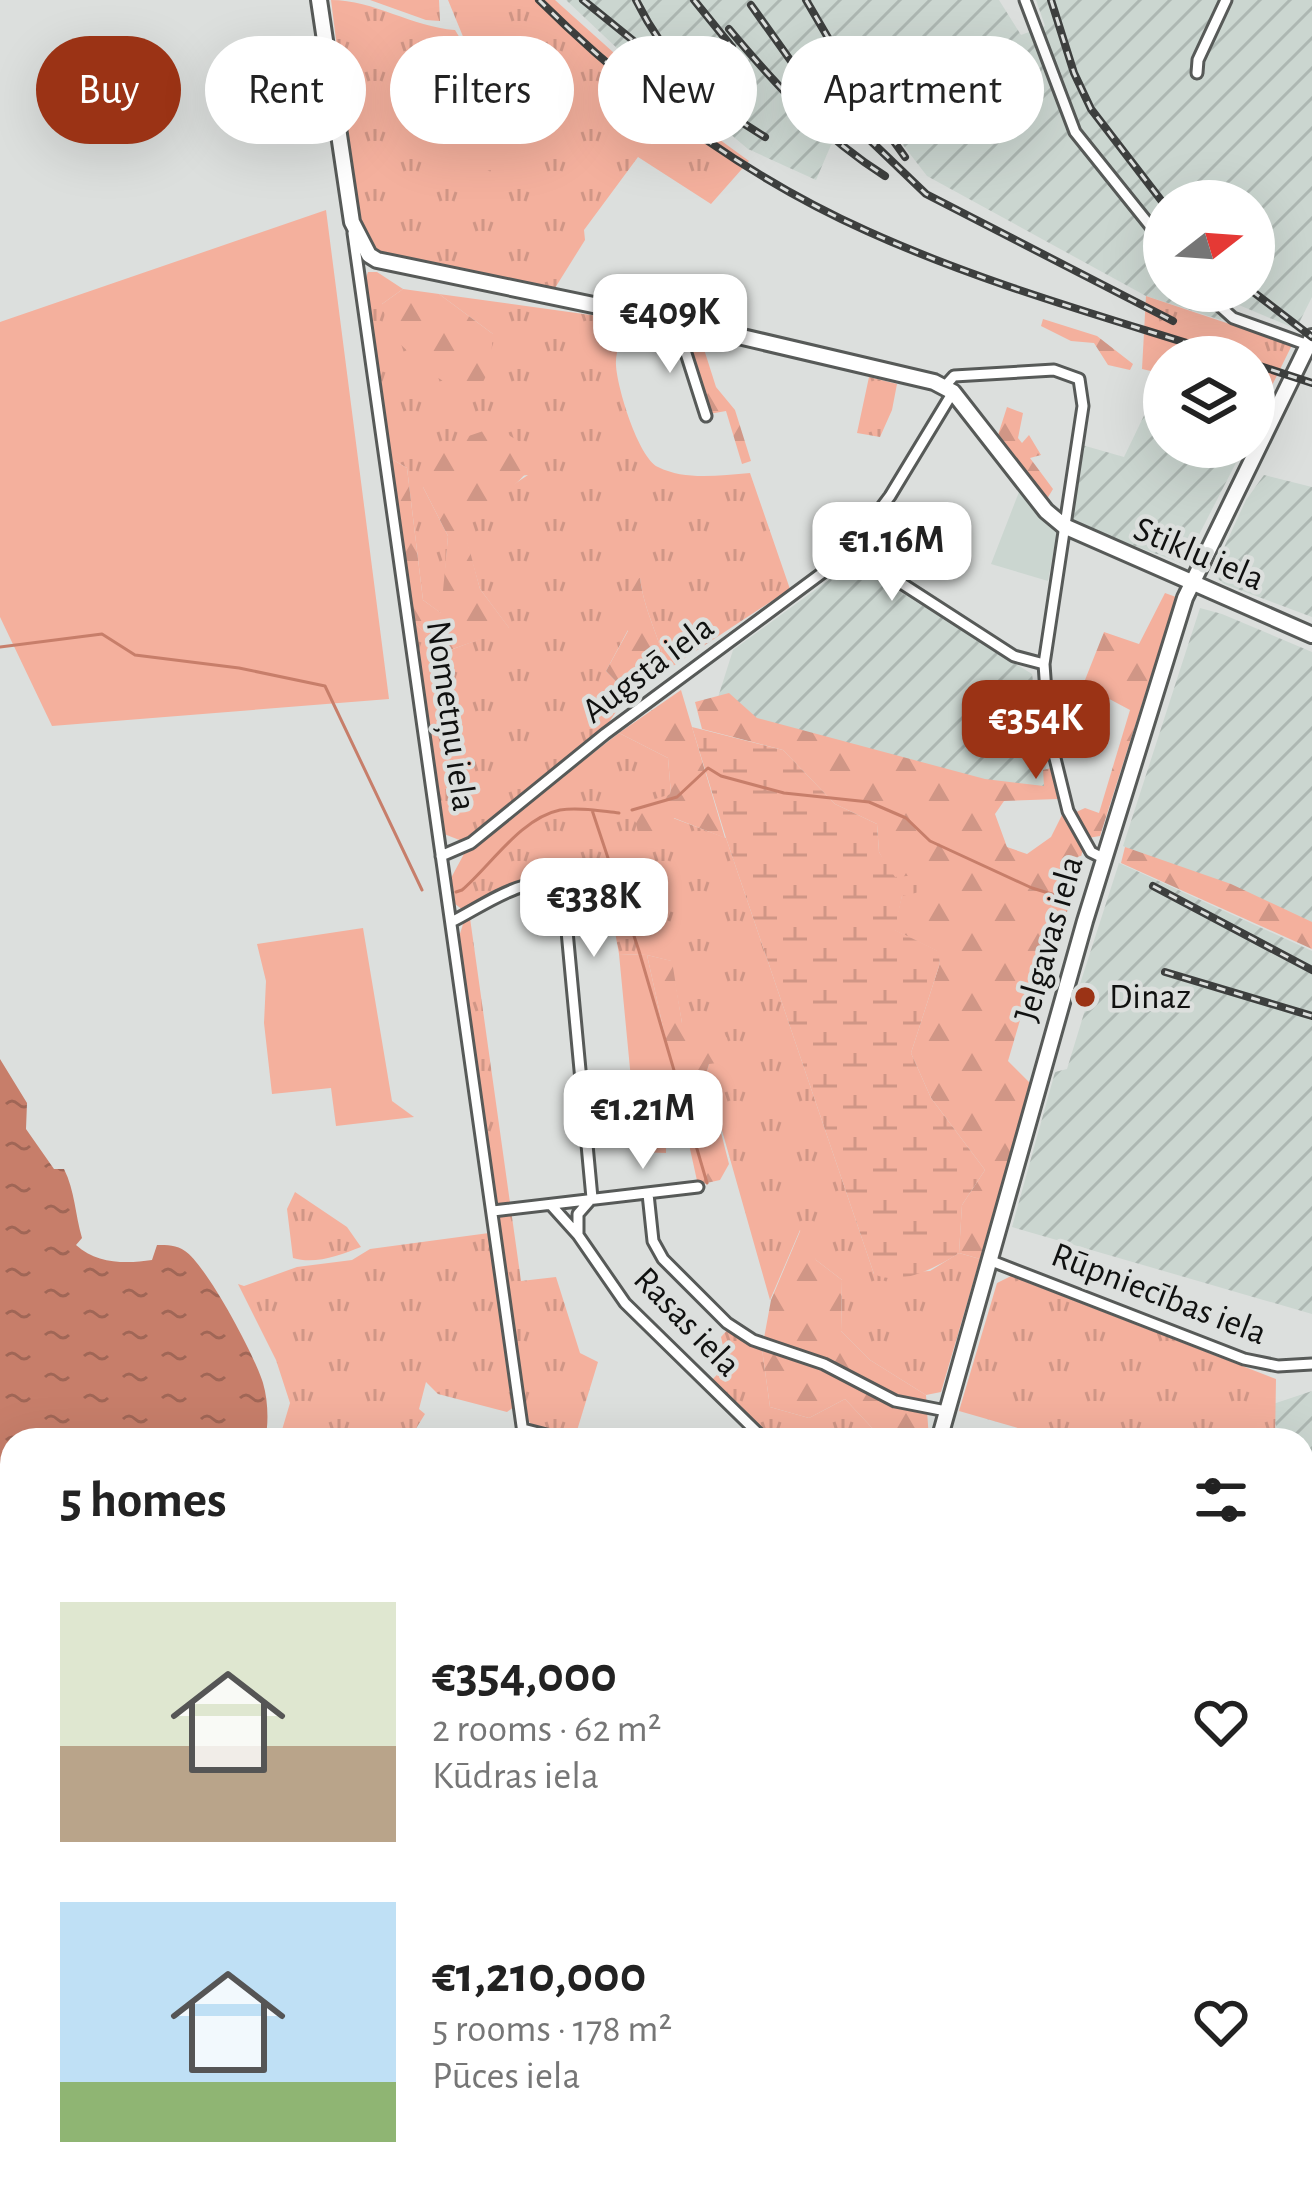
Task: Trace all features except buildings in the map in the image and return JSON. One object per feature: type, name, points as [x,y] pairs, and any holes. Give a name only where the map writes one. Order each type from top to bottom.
[{"type":"street","name":"Nometņu iela","points":[[320,0],[523,1428]]},
{"type":"street","points":[[1025,0],[1075,132],[1143,217]]},
{"type":"street","points":[[1196,73],[1226,0]]},
{"type":"street","points":[[352,222],[369,254],[390,265],[676,322],[911,375],[949,389],[1046,511],[1064,526]]},
{"type":"street","points":[[1226,312],[1310,341]]},
{"type":"street","points":[[676,322],[706,416]]},
{"type":"street","name":"Jelgavas iela","points":[[940,1428],[1103,858],[1192,584],[1310,341]]},
{"type":"street","points":[[949,389],[954,376],[1054,370],[1078,379],[1083,406],[1044,664],[1049,734],[1068,812],[1091,852],[1103,858]]},
{"type":"street","name":"Augstā iela","points":[[441,856],[471,843],[605,734],[850,550],[890,496],[949,389]]},
{"type":"street","name":"Stiklu iela","points":[[1064,526],[1312,635]]},
{"type":"street","points":[[850,550],[1014,656],[1044,664]]},
{"type":"street","points":[[451,922],[532,883],[548,882],[564,899],[592,1198],[578,1214],[578,1235]]},
{"type":"street","points":[[493,1211],[698,1187]]},
{"type":"street","points":[[648,1194],[653,1241],[663,1259],[728,1323],[754,1340],[824,1364],[896,1401],[946,1412]]},
{"type":"street","name":"Rasas iela","points":[[551,1205],[625,1303],[753,1428]]},
{"type":"street","name":"Rūpniecības iela","points":[[988,1259],[1244,1359],[1278,1366],[1312,1364]]},
{"type":"shaded area","points":[[566,0],[999,0],[1021,35],[1045,26],[1036,0],[1312,0],[1312,297],[1296,329],[1256,312],[1275,312],[1275,180],[1143,180],[1143,294],[927,176],[902,144],[1044,144],[1044,36],[781,36],[781,144],[833,144],[816,180],[742,144],[757,144],[757,36],[604,36]]},
{"type":"shaded area","points":[[1196,312],[1223,312],[1221,320]]},
{"type":"shaded area","points":[[1143,418],[1143,468],[1233,468],[1184,564],[1072,523],[1082,445],[1124,457]]},
{"type":"shaded area","points":[[1264,475],[1312,487],[1312,617],[1224,584],[1215,576],[1246,500]]},
{"type":"shaded area","points":[[1019,492],[1057,532],[1048,581],[991,564]]},
{"type":"shaded area","points":[[849,565],[857,565],[1032,674],[1049,789],[988,782],[714,710],[733,650]]},
{"type":"shaded area","points":[[1200,608],[1312,652],[1312,947],[1123,846]]},
{"type":"shaded area","points":[[1119,863],[1312,951],[1312,1314],[1012,1227],[1055,1072],[1067,1069],[1085,1010],[1090,1010],[1095,988],[1080,984]]},
{"type":"shaded area","points":[[1312,1391],[1312,1428],[1277,1428],[1270,1405]]},
{"type":"green space","points":[[331,0],[455,30],[459,36],[390,36],[390,144],[574,144],[574,36],[463,36],[448,0],[555,0],[598,39],[598,144],[726,144],[749,161],[711,204],[638,157],[584,230],[585,240],[555,288],[409,263],[375,248],[364,233],[349,144],[366,144],[366,36],[336,36]]},
{"type":"green space","points":[[370,0],[439,0],[440,21],[426,20]]},
{"type":"green space","points":[[464,144],[488,144],[501,168],[456,177],[454,167]]},
{"type":"green space","points":[[326,210],[389,699],[52,726],[0,617],[0,322]]},
{"type":"green space","points":[[368,272],[377,272],[403,289],[382,304],[493,334],[439,294],[627,320],[617,354],[617,375],[643,450],[658,467],[680,474],[750,473],[790,589],[667,670],[640,578],[628,630],[606,671],[628,694],[603,731],[473,837],[462,841],[444,834],[414,622],[445,652],[509,628],[480,589],[463,529],[477,509],[528,475],[423,487],[448,536],[442,614],[423,600],[407,468],[390,458],[365,280]]},
{"type":"green space","points":[[403,289],[439,294],[493,334],[490,368],[474,400],[435,376],[389,334],[382,304]]},
{"type":"green space","points":[[1145,312],[1194,312],[1265,336],[1144,336]]},
{"type":"green space","points":[[1043,319],[1097,336],[1133,364],[1130,370],[1108,365],[1094,343],[1071,341],[1041,326]]},
{"type":"green space","points":[[1275,339],[1292,345],[1275,379]]},
{"type":"green space","points":[[687,345],[703,346],[716,387],[735,410],[751,461],[742,464],[726,411],[709,414]]},
{"type":"green space","points":[[869,377],[897,384],[880,437],[857,433]]},
{"type":"green space","points":[[1007,407],[1023,413],[1018,438],[1022,443],[1029,435],[1041,455],[1030,458],[1053,489],[1047,499],[998,435]]},
{"type":"green space","points":[[495,427],[527,446],[533,459],[521,479],[464,529],[480,589],[510,629],[444,652],[414,622],[390,458],[407,468],[423,600],[441,613],[448,536],[423,487],[424,459],[454,441]]},
{"type":"green space","points":[[640,578],[667,670],[628,694],[606,671],[628,631],[613,599],[627,595],[633,579]]},
{"type":"green space","points":[[1165,593],[1176,597],[1100,836],[1088,838],[1074,813],[1085,808],[1099,813],[1130,710],[1083,685],[1104,632],[1139,644]]},
{"type":"green space","points":[[681,690],[725,838],[674,818],[666,844],[640,841],[632,806],[671,794],[668,758],[619,733]]},
{"type":"green space","points":[[729,693],[757,718],[985,779],[1044,786],[1043,770],[1051,768],[1058,799],[1004,801],[995,814],[1007,847],[1027,854],[1051,837],[1064,811],[1083,849],[1051,975],[1028,993],[1008,1061],[1030,1083],[980,1259],[959,1253],[962,1205],[985,1170],[931,1098],[911,1053],[940,963],[937,951],[894,930],[902,895],[879,852],[877,824],[835,804],[783,750],[702,729],[695,702]]},
{"type":"green space","points":[[692,727],[783,750],[835,804],[877,824],[879,852],[895,877],[919,875],[924,891],[902,896],[895,930],[938,951],[940,963],[911,1053],[931,1098],[985,1170],[962,1205],[959,1253],[930,1269],[896,1278],[874,1274]]},
{"type":"green space","points":[[619,733],[668,758],[673,818],[726,838],[874,1274],[930,1271],[959,1253],[980,1259],[941,1392],[926,1395],[870,1360],[841,1331],[842,1280],[816,1260],[800,1230],[770,1300],[706,1074],[709,1064],[694,1023],[682,1023],[671,961],[619,954],[611,910],[570,915],[564,889],[554,883],[530,882],[471,909],[455,904],[451,878],[465,852]]},
{"type":"green space","points":[[1125,847],[1231,884],[1312,922],[1312,949],[1121,863]]},
{"type":"green space","points":[[470,918],[521,1281],[556,1277],[580,1353],[598,1362],[578,1428],[534,1428],[527,1419],[459,937]]},
{"type":"green space","points":[[363,928],[392,1101],[414,1117],[336,1126],[331,1088],[272,1094],[264,1023],[266,981],[257,944]]},
{"type":"green space","points":[[619,954],[647,955],[688,1140],[666,1141],[666,1153],[638,1152]]},
{"type":"green space","points":[[647,955],[672,961],[682,1023],[694,1022],[704,1011],[727,1038],[731,1053],[725,1062],[709,1064],[706,1074],[729,1164],[720,1180],[698,1185]]},
{"type":"green space","points":[[295,1192],[347,1227],[361,1247],[319,1260],[293,1258],[287,1209]]},
{"type":"green space","points":[[801,1229],[811,1232],[816,1260],[842,1280],[841,1331],[870,1360],[926,1395],[928,1428],[872,1428],[845,1399],[809,1418],[770,1407],[762,1349],[771,1300]]},
{"type":"green space","points":[[489,1233],[514,1407],[507,1412],[438,1394],[426,1382],[419,1409],[425,1414],[416,1428],[283,1428],[290,1403],[276,1360],[238,1284],[297,1267],[352,1260],[370,1249]]},
{"type":"green space","points":[[1011,1276],[1276,1379],[1275,1428],[1018,1428],[959,1411],[997,1283]]},
{"type":"green space","points":[[729,1328],[762,1349],[770,1407],[809,1418],[845,1399],[872,1428],[760,1428],[712,1380],[727,1364],[721,1337]]},
{"type":"water","points":[[0,1059],[27,1103],[26,1129],[54,1169],[64,1169],[68,1177],[82,1238],[76,1245],[93,1256],[122,1262],[152,1260],[157,1245],[185,1251],[241,1333],[263,1383],[267,1426],[0,1428]]},
{"type":"waterway","points":[[0,647],[102,634],[135,655],[239,668],[325,686],[422,890]]},
{"type":"waterway","points":[[632,810],[677,797],[708,768],[784,793],[869,802],[906,818],[930,841],[1032,888],[1068,899]]},
{"type":"waterway","points":[[456,892],[520,832],[546,815],[575,809],[619,813]]},
{"type":"waterway","points":[[592,810],[707,1183]]},
{"type":"railway","points":[[539,0],[653,100],[777,185],[867,231],[956,268],[1164,336]]},
{"type":"railway","points":[[583,0],[628,36]]},
{"type":"railway","points":[[636,0],[690,78],[765,137]]},
{"type":"railway","points":[[694,0],[723,36]]},
{"type":"railway","points":[[806,0],[865,101],[905,157]]},
{"type":"railway","points":[[1051,0],[1091,109],[1146,180]]},
{"type":"railway","points":[[751,5],[798,71],[926,194],[1173,321]]},
{"type":"railway","points":[[729,29],[801,109],[885,176]]},
{"type":"railway","points":[[1275,309],[1312,337]]},
{"type":"railway","points":[[1275,371],[1312,383]]},
{"type":"railway","points":[[1153,886],[1312,970]]},
{"type":"railway","points":[[1165,972],[1312,1016]]},
{"type":"place","name":"Dinaz","points":[[1085,997]]}]
